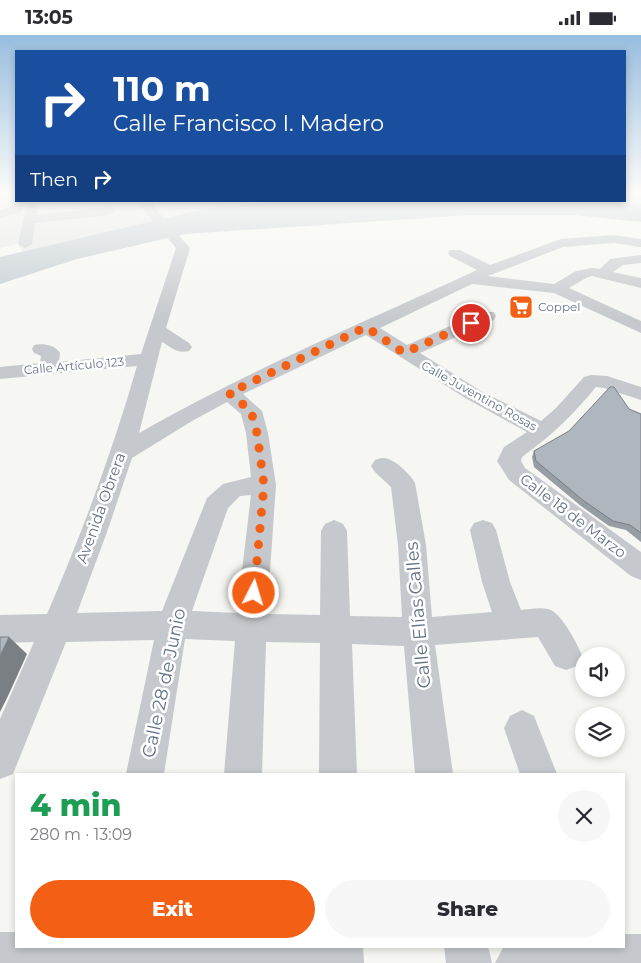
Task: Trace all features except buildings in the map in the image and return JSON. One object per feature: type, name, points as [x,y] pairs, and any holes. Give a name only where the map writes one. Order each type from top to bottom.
[{"type":"street","points":[[25,244],[27,234]]},
{"type":"street","name":"Avenida Obrera","points":[[0,761],[56,626],[122,453],[170,282],[183,248],[171,234]]},
{"type":"street","points":[[122,453],[177,420],[229,393],[489,270],[561,243],[614,239],[641,243]]},
{"type":"street","points":[[455,253],[489,270]]},
{"type":"street","points":[[605,273],[609,265],[616,261],[641,259]]},
{"type":"street","points":[[557,289],[581,273],[592,271],[641,283]]},
{"type":"street","points":[[467,279],[557,289],[641,328]]},
{"type":"street","points":[[404,353],[488,316]]},
{"type":"street","name":"Calle Juventino Rosas","points":[[366,327],[404,353],[474,395],[543,431]]},
{"type":"street","points":[[156,330],[183,347]]},
{"type":"street","points":[[41,349],[51,353],[48,368]]},
{"type":"street","name":"Calle Artículo 123","points":[[0,373],[148,359]]},
{"type":"street","points":[[543,431],[563,413],[590,381],[607,381],[636,387]]},
{"type":"street","points":[[229,393],[251,411],[257,433],[264,485],[251,629],[243,773]]},
{"type":"street","name":"Calle 18 de Marzo","points":[[543,431],[512,453],[509,461],[517,474],[641,568]]},
{"type":"street","name":"Calle Elías Calles","points":[[383,466],[402,483],[412,545],[418,632],[434,773]]},
{"type":"street","name":"Calle 28 de Junio","points":[[145,773],[172,625],[216,505],[223,494],[233,488],[264,485]]},
{"type":"street","points":[[483,530],[496,582],[511,624]]},
{"type":"street","points":[[334,531],[338,773]]},
{"type":"street","points":[[0,629],[56,626],[172,625],[251,629],[418,632],[546,622],[566,655]]},
{"type":"street","points":[[522,728],[539,773]]},
{"type":"street","points":[[341,948],[341,963]]},
{"type":"street","points":[[466,948],[469,963]]},
{"type":"street","points":[[0,955],[113,949],[233,956],[309,963]]},
{"type":"street","points":[[518,963],[594,955],[641,957]]},
{"type":"shaded area","points":[[0,234],[97,234],[23,252],[18,244],[1,248],[0,252]]},
{"type":"shaded area","points":[[96,234],[184,234],[77,259],[0,284],[0,257]]},
{"type":"place","name":"Coppel","points":[[521,307]]},
{"type":"route","points":[[254,593],[264,485],[257,433],[251,411],[229,393],[366,327],[404,353],[471,323]]}]
